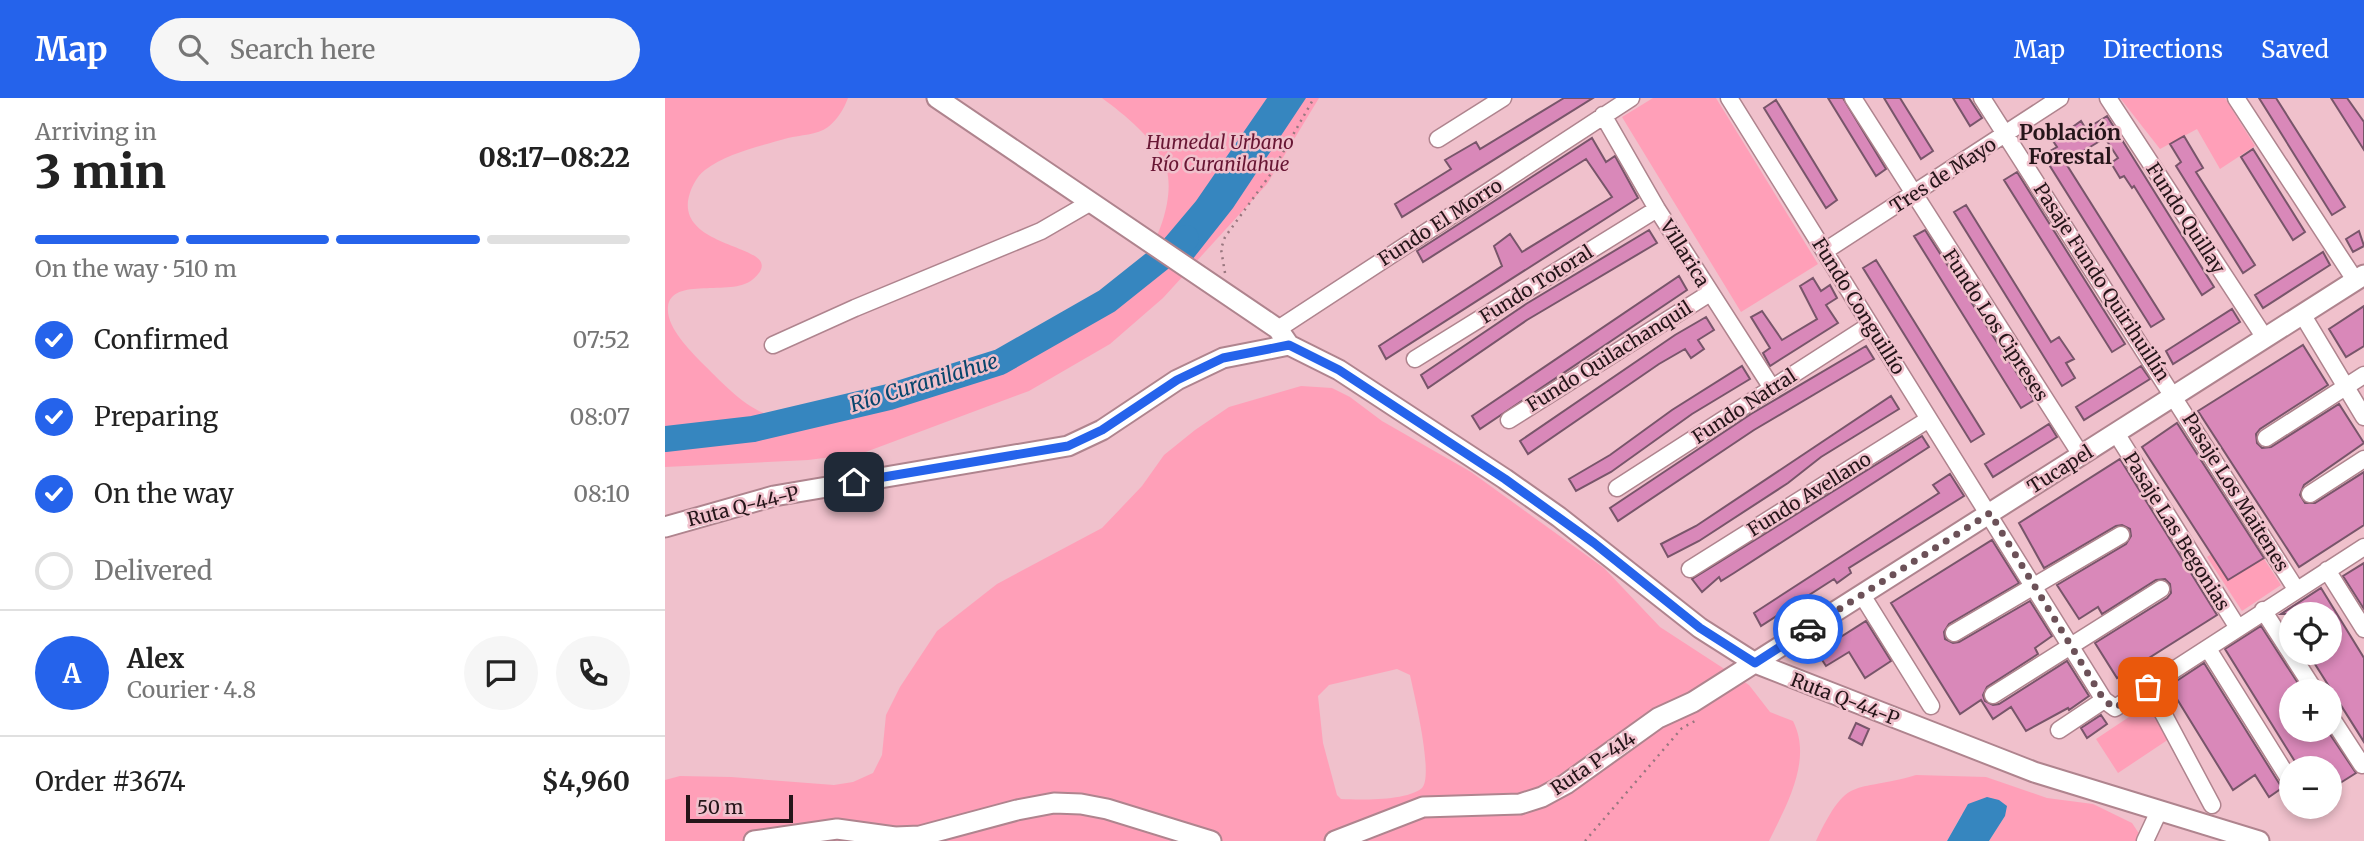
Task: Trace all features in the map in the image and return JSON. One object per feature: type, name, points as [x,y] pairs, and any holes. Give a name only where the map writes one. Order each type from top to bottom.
[{"type":"street","points":[[937,98],[1184,263],[1283,337]]},
{"type":"street","points":[[1438,139],[1503,98]]},
{"type":"street","points":[[1603,115],[1631,98]]},
{"type":"street","name":"Fundo Conguillío","points":[[1729,98],[1990,513],[2104,700]]},
{"type":"street","name":"Fundo Los Cipreses","points":[[1853,98],[1912,195],[2081,456]]},
{"type":"street","name":"Pasaje Fundo Quirihuillín","points":[[1982,98],[2175,395]]},
{"type":"street","name":"Tres de Mayo","points":[[1825,251],[2060,98]]},
{"type":"street","name":"Fundo Quillay","points":[[2108,98],[2265,338]]},
{"type":"street","points":[[2236,98],[2360,278]]},
{"type":"street","name":"Villarica","points":[[1603,115],[1657,209],[1772,388]]},
{"type":"street","name":"Fundo El Morro","points":[[1283,337],[1603,115]]},
{"type":"street","points":[[773,345],[855,307],[1041,231],[1091,202]]},
{"type":"street","name":"Fundo Totoral","points":[[1415,359],[1657,209]]},
{"type":"street","name":"Tucapel","points":[[1755,663],[2360,278]]},
{"type":"street","name":"Fundo Quilachanquil","points":[[1509,420],[1710,293]]},
{"type":"street","points":[[2302,314],[2364,416]]},
{"type":"street","name":"Fundo Natral","points":[[1617,488],[1870,325]]},
{"type":"street","name":"Ruta Q-44-P","points":[[665,527],[774,495],[1068,446],[1102,430],[1177,380],[1223,358],[1283,337],[1339,370],[1505,479],[1590,541],[1700,628],[1755,663],[1989,755],[2259,841]]},
{"type":"street","points":[[2266,439],[2364,375]]},
{"type":"street","name":"Pasaje Los Maitenes","points":[[2175,395],[2296,589]]},
{"type":"street","name":"Fundo Avellano","points":[[1690,569],[1929,419]]},
{"type":"street","name":"Pasaje Las Begonias","points":[[2116,433],[2238,628]]},
{"type":"street","points":[[2311,494],[2364,459]]},
{"type":"street","points":[[1954,633],[2121,535]]},
{"type":"street","points":[[2059,730],[2104,700],[2115,708],[2364,547]]},
{"type":"street","points":[[2327,570],[2364,629]]},
{"type":"street","points":[[1993,695],[2161,589]]},
{"type":"street","points":[[1862,595],[1931,706]]},
{"type":"street","points":[[2263,610],[2307,679]]},
{"type":"street","points":[[2208,649],[2279,763]]},
{"type":"street","name":"Ruta P-414","points":[[1335,841],[1423,807],[1520,804],[1542,797],[1566,784],[1658,718],[1693,702],[1755,663]]},
{"type":"street","points":[[2148,687],[2212,805]]},
{"type":"street","points":[[2342,734],[2362,765]]},
{"type":"street","points":[[754,841],[837,829],[895,837],[920,836],[1054,803],[1107,809],[1211,841]]},
{"type":"street","points":[[2145,841],[2159,811]]},
{"type":"path","points":[[1227,276],[1221,249],[1225,237],[1270,175],[1314,98]]},
{"type":"path","points":[[1585,841],[1682,728],[1702,716]]},
{"type":"green space","name":"Humedal Urbano Río Curanilahue","points":[[665,98],[848,98],[837,118],[824,130],[756,147],[714,164],[702,173],[692,188],[688,201],[691,218],[702,230],[759,260],[761,268],[752,280],[742,285],[679,292],[668,307],[668,315],[679,337],[733,393],[761,412],[771,416],[795,418],[889,403],[940,386],[988,363],[1086,307],[1134,272],[1150,250],[1162,223],[1168,194],[1166,167],[1148,138],[1102,98],[1319,98],[1267,184],[1163,298],[1110,344],[1029,391],[863,453],[808,460],[665,467]]},
{"type":"green space","points":[[1653,98],[1716,98],[1818,264],[1741,312],[1622,117]]},
{"type":"green space","points":[[2120,98],[2225,98],[2255,146],[2220,169],[2197,129],[2160,149]]},
{"type":"green space","points":[[1301,386],[1332,388],[1350,397],[1382,421],[1471,472],[1604,568],[1660,627],[1749,685],[1770,712],[1793,721],[1800,751],[1799,767],[1789,798],[1769,841],[665,841],[665,780],[680,776],[731,777],[834,785],[853,782],[873,773],[882,755],[886,715],[900,687],[937,631],[997,584],[1102,528],[1142,486],[1164,455],[1229,407]],"holes":[[[1397,669],[1410,675],[1425,752],[1426,768],[1422,788],[1395,797],[1341,799],[1337,795],[1323,743],[1318,696],[1329,685]]]},
{"type":"green space","points":[[2246,531],[2281,585],[2242,611],[2207,557]]},
{"type":"green space","points":[[2156,699],[2178,733],[2118,773],[2096,739]]},
{"type":"green space","points":[[1916,775],[1986,777],[2047,798],[2093,804],[2132,823],[2144,841],[1989,841],[2005,816],[1962,814],[1947,841],[1816,841],[1827,819],[1845,795],[1864,786]]},
{"type":"water","points":[[1267,98],[1306,98],[1233,208],[1192,260],[1164,239],[1196,201]]},
{"type":"water","points":[[1987,797],[1999,800],[2007,806],[2005,816],[1989,841],[1947,841],[1968,804]]},
{"type":"building","points":[[1564,98],[1593,98],[1402,217],[1395,204],[1451,169],[1445,160],[1476,142],[1480,149]]},
{"type":"building","points":[[1828,98],[1843,98],[1886,169],[1876,176]]},
{"type":"building","points":[[1884,98],[1900,98],[1933,151],[1921,159]]},
{"type":"building","points":[[1953,98],[1969,98],[1982,118],[1970,126]]},
{"type":"building","points":[[2259,98],[2276,98],[2345,207],[2332,215]]},
{"type":"building","points":[[2331,98],[2347,98],[2364,122],[2364,150]]},
{"type":"building","points":[[1776,100],[1837,200],[1826,208],[1764,108]]},
{"type":"building","points":[[2107,116],[2214,287],[2202,295],[2134,186],[2132,188],[2124,176],[2120,178],[2111,163],[2118,158],[2105,138],[2065,162],[2164,319],[2151,327],[2043,155],[2057,147],[2053,141],[2081,121],[2086,129]]},
{"type":"building","points":[[2184,136],[2203,168],[2196,172],[2255,265],[2243,273],[2176,166],[2181,162],[2170,144]]},
{"type":"building","points":[[1592,138],[1606,162],[1615,156],[1638,198],[1386,359],[1379,346],[1502,266],[1494,246],[1510,234],[1522,252],[1612,197],[1586,159],[1423,262],[1417,251]]},
{"type":"building","points":[[2253,149],[2305,232],[2293,240],[2241,157]]},
{"type":"building","points":[[2017,172],[2125,344],[2112,352],[2004,180]]},
{"type":"building","points":[[1966,205],[2051,342],[2059,337],[2074,359],[2066,363],[2075,378],[2062,386],[1954,212]]},
{"type":"building","points":[[1649,230],[1657,243],[1527,320],[1428,388],[1421,375],[1526,304]]},
{"type":"building","points":[[1925,230],[2034,400],[2021,408],[1914,236]]},
{"type":"building","points":[[2359,231],[2364,246],[2353,252],[2346,239]]},
{"type":"building","points":[[2323,252],[2330,265],[2263,308],[2255,295]]},
{"type":"building","points":[[1876,260],[1984,434],[1971,442],[1863,268]]},
{"type":"building","points":[[1679,276],[1687,290],[1480,429],[1472,416]]},
{"type":"building","points":[[1813,278],[1821,291],[1830,285],[1837,298],[1826,305],[1838,323],[1770,366],[1763,353],[1770,348],[1751,317],[1762,311],[1782,340],[1817,319],[1800,286]]},
{"type":"building","points":[[2364,306],[2364,346],[2346,357],[2329,329]]},
{"type":"building","points":[[2232,309],[2240,322],[2173,364],[2166,351]]},
{"type":"building","points":[[1706,317],[1714,330],[1698,340],[1704,349],[1691,358],[1685,349],[1659,364],[1528,454],[1520,441],[1675,335]]},
{"type":"building","points":[[2303,345],[2328,385],[2260,429],[2256,434],[2257,443],[2262,448],[2271,447],[2339,404],[2364,443],[2304,485],[2300,495],[2305,503],[2315,503],[2364,472],[2364,525],[2299,567],[2198,411]]},
{"type":"building","points":[[1866,346],[1874,359],[1754,430],[1618,521],[1610,508],[1751,414]]},
{"type":"building","points":[[1742,366],[1750,379],[1692,414],[1611,472],[1576,491],[1569,479],[1610,455],[1672,410]]},
{"type":"building","points":[[2141,366],[2150,379],[2084,420],[2076,407]]},
{"type":"building","points":[[1891,396],[1899,409],[1821,457],[1788,483],[1699,541],[1668,557],[1661,544],[1696,526]]},
{"type":"building","points":[[2177,423],[2264,558],[2228,580],[2142,447]]},
{"type":"building","points":[[2049,424],[2057,437],[1993,477],[1985,464]]},
{"type":"building","points":[[1922,436],[1929,447],[1734,573],[1721,581],[1719,577],[1702,592],[1692,579]]},
{"type":"building","points":[[2120,459],[2217,615],[2117,678],[2095,643],[2167,598],[2171,593],[2170,584],[2165,579],[2156,580],[2102,614],[2098,607],[2079,619],[2057,585],[2126,544],[2131,536],[2130,529],[2122,525],[2116,526],[2044,568],[2019,523]]},
{"type":"building","points":[[1950,474],[1964,496],[1849,568],[1851,573],[1837,583],[1834,579],[1761,626],[1754,613],[1939,493],[1933,485]]},
{"type":"building","points":[[1992,540],[2019,583],[1949,624],[1944,632],[1945,639],[1953,643],[1959,642],[2030,601],[2052,636],[2035,648],[2038,654],[1987,687],[1983,695],[1985,701],[1993,705],[1999,704],[2067,661],[2089,696],[2069,710],[2068,708],[2026,731],[2011,707],[1993,719],[1981,700],[1960,714],[1891,603]]},
{"type":"building","points":[[2364,563],[2364,609],[2343,576]]},
{"type":"building","points":[[2321,588],[2330,602],[2299,602]]},
{"type":"building","points":[[1866,621],[1891,661],[1865,678],[1849,652],[1826,666],[1817,652]]},
{"type":"building","points":[[2342,622],[2364,658],[2364,742],[2342,707],[2342,679],[2324,679],[2316,665],[2342,665]]},
{"type":"building","points":[[2261,626],[2279,654],[2279,665],[2286,665],[2295,679],[2279,679],[2279,736],[2225,649]]},
{"type":"building","points":[[2204,663],[2279,783],[2279,790],[2269,797],[2255,775],[2233,790],[2169,686]]},
{"type":"building","points":[[2101,715],[2107,724],[2087,738],[2081,728]]},
{"type":"building","points":[[1856,723],[1869,729],[1862,745],[1849,738]]},
{"type":"building","points":[[2283,742],[2335,742],[2356,773],[2342,782],[2342,756],[2292,756]]},
{"type":"waterway","name":"Río Curanilahue","points":[[665,439],[753,429],[889,397],[1000,362],[1107,301],[1186,238]]},
{"type":"way so far","points":[[1808,629],[1990,513],[2104,700],[2115,708],[2148,687]]},
{"type":"district","name":"Población Forestal","points":[[2070,145]]},
{"type":"route","points":[[854,482],[1068,446],[1102,430],[1177,380],[1223,358],[1289,345],[1339,370],[1505,479],[1594,543],[1723,645],[1755,663],[1808,629]]}]
